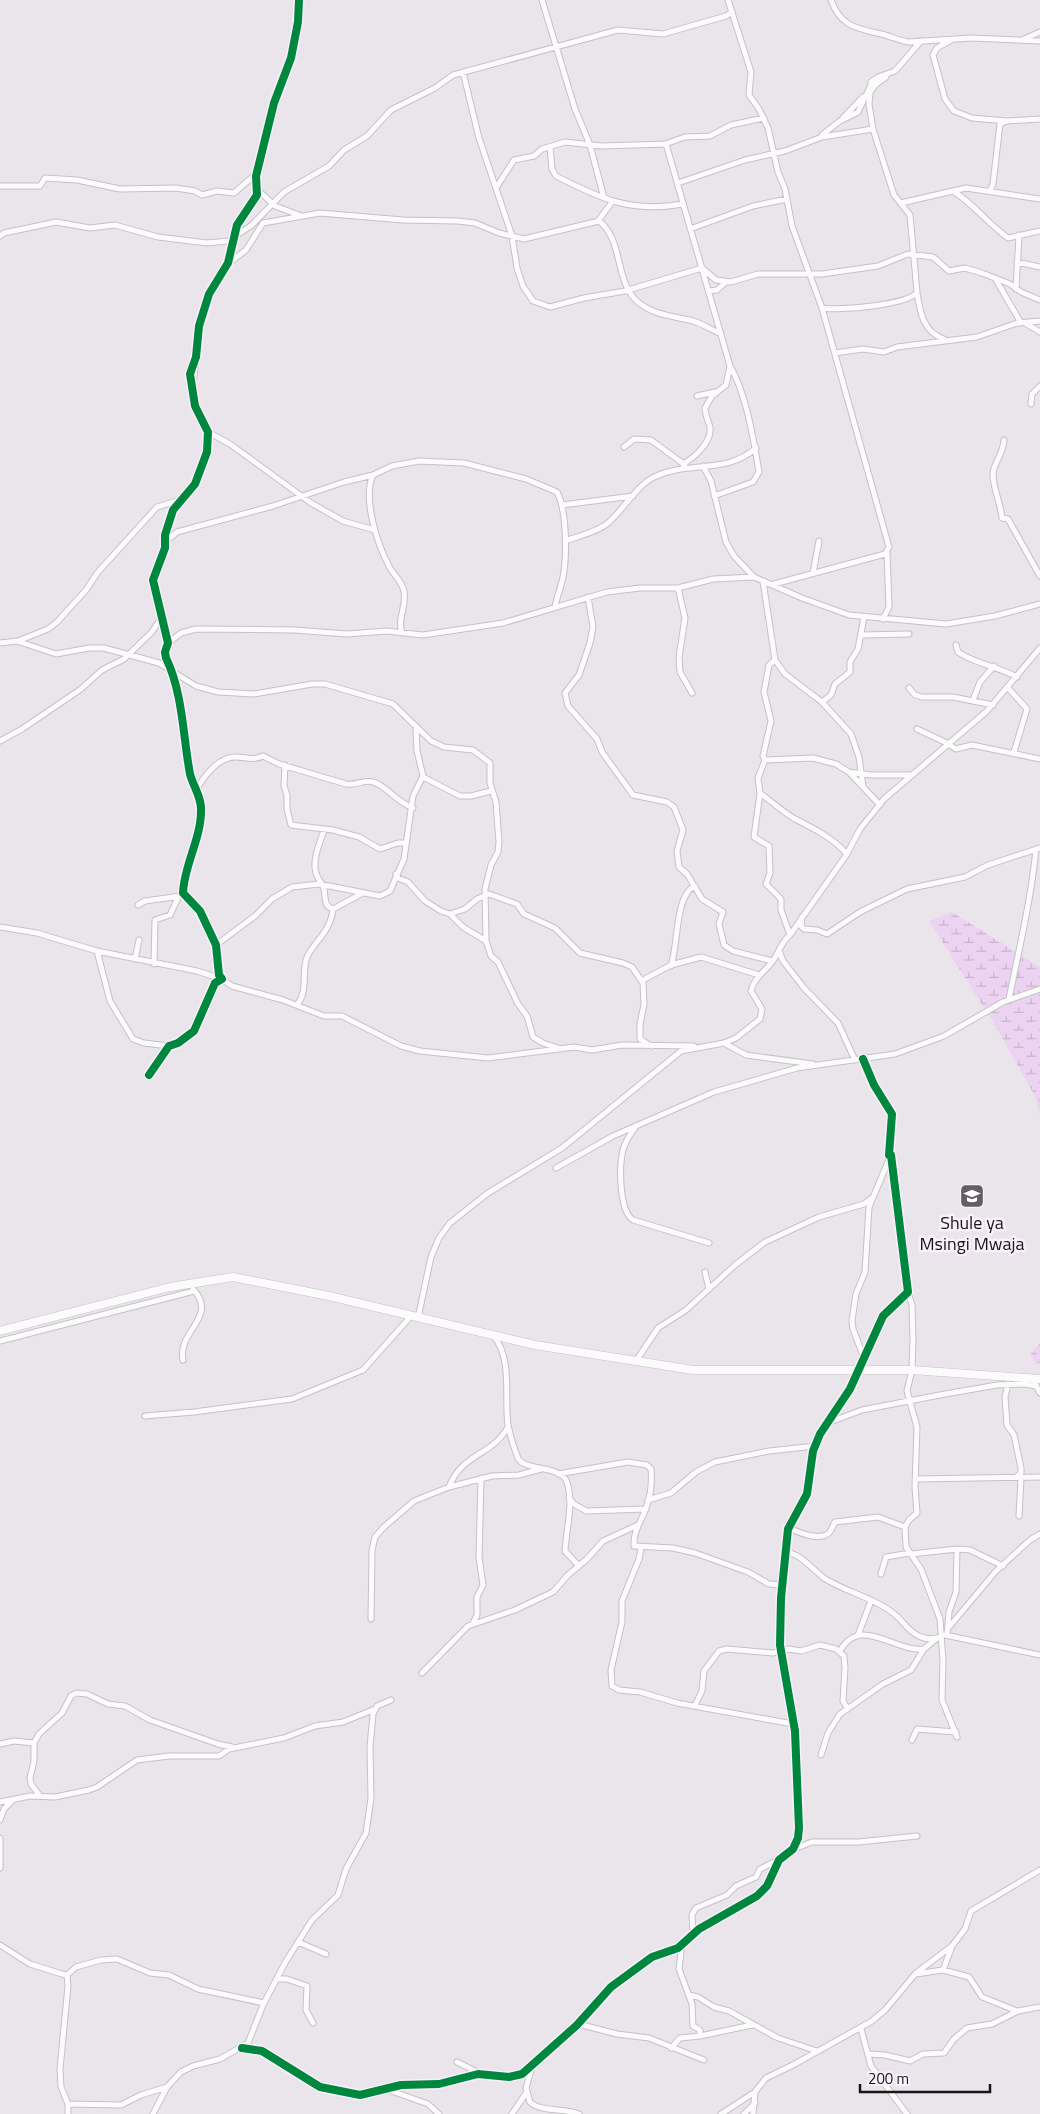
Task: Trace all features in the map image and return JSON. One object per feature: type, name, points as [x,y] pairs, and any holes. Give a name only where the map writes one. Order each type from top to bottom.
[{"type":"main road","points":[[0,1331],[188,1284],[226,1278],[248,1279],[493,1335],[635,1362],[693,1370],[912,1370],[1036,1381]]},
{"type":"street","points":[[228,263],[237,225],[256,198],[258,190],[256,176],[272,110],[291,58],[298,22],[299,0]]},
{"type":"street","points":[[542,0],[577,117],[590,145],[604,198]]},
{"type":"street","points":[[728,0],[751,72],[749,95],[764,118],[787,199],[792,226],[822,308],[852,419],[889,543],[887,552],[889,607],[883,619]]},
{"type":"street","points":[[831,0],[841,18],[857,30],[908,42],[953,39],[1040,41]]},
{"type":"street","points":[[0,236],[4,232],[56,222],[90,228],[115,224],[158,237],[222,243],[234,238],[252,225],[284,192],[329,166],[344,150],[367,136],[391,110],[435,88],[449,76],[618,30],[662,34],[726,16],[732,12]]},
{"type":"street","points":[[1024,40],[1040,32]]},
{"type":"street","points":[[953,39],[937,48],[933,54],[945,99],[959,114],[985,120],[1040,119]]},
{"type":"street","points":[[871,92],[875,85],[895,71],[921,41]]},
{"type":"street","points":[[820,137],[840,121],[858,112],[863,97],[878,77],[895,71]]},
{"type":"street","points":[[463,72],[479,138],[512,236],[519,277],[533,301],[538,305],[550,307],[584,298],[629,290],[702,268]]},
{"type":"street","points":[[871,85],[869,104],[875,136],[894,195],[910,215],[917,292],[925,324],[933,334],[946,339]]},
{"type":"street","points":[[496,188],[514,160],[534,156],[550,147],[568,142],[590,145],[665,144],[685,137],[710,136],[731,125],[764,118]]},
{"type":"street","points":[[990,191],[993,184],[998,129],[1001,123],[1007,121]]},
{"type":"street","points":[[678,183],[708,171],[785,151],[820,137],[835,133],[873,129]]},
{"type":"street","points":[[865,131],[875,136]]},
{"type":"street","points":[[665,144],[756,448],[760,472],[757,479],[714,496]]},
{"type":"street","points":[[550,147],[552,169],[556,176],[612,202],[638,207],[683,204]]},
{"type":"street","points":[[0,186],[40,186],[46,178],[77,180],[120,189],[172,188],[195,191],[201,195],[217,191],[233,194],[258,172]]},
{"type":"street","points":[[901,203],[966,188],[1040,199]]},
{"type":"street","points":[[258,190],[264,198],[273,202],[275,206],[299,215]]},
{"type":"street","points":[[953,191],[969,201],[982,216],[1008,238],[1040,231]]},
{"type":"street","points":[[690,229],[753,206],[787,199]]},
{"type":"street","points":[[165,548],[165,535],[173,510],[192,490],[207,452],[208,432],[195,406],[191,370],[196,357],[199,326],[205,303],[211,288],[228,263],[246,250],[263,223],[299,215],[320,213],[403,220],[469,222],[512,236],[529,238],[598,221],[612,202]]},
{"type":"street","points":[[598,221],[609,233],[624,282],[638,302],[654,313],[692,321],[721,334]]},
{"type":"street","points":[[1016,288],[1019,235]]},
{"type":"street","points":[[709,291],[716,290],[726,282],[758,274],[792,272],[809,274],[878,266],[904,254],[914,254],[934,257],[949,270],[965,268],[1010,284],[1040,300]]},
{"type":"street","points":[[1017,262],[1040,266]]},
{"type":"street","points":[[702,268],[716,280],[726,282]]},
{"type":"street","points":[[996,280],[1023,323],[1040,332]]},
{"type":"street","points":[[822,308],[871,308],[904,300],[914,296],[917,292]]},
{"type":"street","points":[[835,353],[864,349],[884,352],[898,347],[946,339],[977,337],[1023,323],[1040,321]]},
{"type":"street","points":[[686,465],[697,454],[708,437],[710,426],[705,408],[709,400],[726,385],[730,366]]},
{"type":"street","points":[[1031,404],[1032,394],[1040,386]]},
{"type":"street","points":[[697,396],[718,391]]},
{"type":"street","points":[[208,432],[230,444],[301,496],[343,521],[375,530]]},
{"type":"street","points":[[624,447],[634,439],[651,440],[686,465]]},
{"type":"street","points":[[1004,440],[1003,453],[993,471],[999,508],[1002,518],[1009,520],[1040,576]]},
{"type":"street","points":[[566,540],[603,526],[653,477],[686,465],[725,465],[740,459],[756,448]]},
{"type":"street","points":[[165,535],[273,506],[344,482],[373,475],[392,466],[419,461],[464,463],[526,479],[555,489],[562,506],[566,540],[563,576],[555,607]]},
{"type":"street","points":[[703,466],[711,480],[726,542],[745,568],[754,577],[774,584],[802,598],[843,613],[926,623],[963,622],[1040,604]]},
{"type":"street","points":[[373,475],[368,490],[375,530],[389,566],[403,588],[405,602],[400,621],[402,633]]},
{"type":"street","points":[[562,506],[633,496]]},
{"type":"street","points":[[0,643],[17,641],[48,628],[57,622],[86,590],[98,572],[158,507],[181,500]]},
{"type":"street","points":[[168,643],[153,580],[165,548],[165,541],[172,534]]},
{"type":"street","points":[[813,573],[819,542]]},
{"type":"street","points":[[774,584],[887,552]]},
{"type":"street","points":[[154,964],[155,920],[170,915],[181,895],[196,843],[201,807],[191,779],[180,710],[165,652],[168,643],[180,633],[196,629],[294,630],[347,634],[380,631],[423,635],[484,627],[514,620],[588,597],[640,588],[678,588],[713,579],[754,577]]},
{"type":"street","points":[[762,581],[775,660],[785,674],[822,702],[851,734],[862,774],[863,787]]},
{"type":"street","points":[[678,588],[685,618],[679,657],[680,672],[692,693]]},
{"type":"street","points":[[588,597],[592,619],[590,643],[579,674],[565,693],[566,700],[572,711],[597,739],[598,745],[627,790],[634,796],[667,802],[674,806],[683,830],[677,851],[678,864],[704,901],[724,913],[719,924],[724,945],[733,951],[772,961]]},
{"type":"street","points":[[822,702],[831,695],[836,684],[848,674],[850,662],[857,654],[864,617]]},
{"type":"street","points":[[0,741],[31,723],[81,689],[100,671],[116,664],[152,632],[161,618]]},
{"type":"street","points":[[861,635],[909,634]]},
{"type":"street","points":[[17,641],[56,654],[96,647],[129,654],[170,668],[196,686],[238,694],[269,693],[312,684],[325,684],[393,704],[406,715],[416,729],[431,741],[444,747],[473,750],[484,757],[490,764],[491,791],[496,802],[499,847],[491,865],[484,896],[486,941],[491,956],[498,962],[518,1004],[528,1016],[533,1037],[560,1049]]},
{"type":"street","points":[[956,645],[958,652],[967,658],[994,666],[1018,677]]},
{"type":"street","points":[[145,1416],[194,1412],[292,1399],[363,1370],[414,1317],[431,1257],[439,1238],[450,1223],[488,1193],[562,1148],[674,1056],[685,1050],[724,1043],[740,1035],[760,1019],[762,1009],[751,991],[759,975],[772,961],[783,941],[790,935],[802,914],[847,854],[860,829],[880,805],[911,775],[992,705],[1018,677],[1040,648]]},
{"type":"street","points":[[775,660],[769,665],[764,692],[770,717],[769,736],[764,756],[765,760],[758,778],[760,793],[754,836],[769,846],[770,872],[766,884],[781,898],[781,910],[790,935]]},
{"type":"street","points":[[972,700],[980,682],[994,666]]},
{"type":"street","points":[[909,688],[915,695],[922,697],[953,697],[992,705]]},
{"type":"street","points":[[1008,688],[1022,703],[1027,712],[1014,752]]},
{"type":"street","points":[[216,944],[255,916],[283,891],[299,886],[324,884],[363,894],[386,894],[395,885],[396,874],[404,859],[414,792],[422,777],[416,751],[416,729]]},
{"type":"street","points":[[917,729],[956,749],[972,745],[990,750],[1014,752],[1040,758]]},
{"type":"street","points":[[198,788],[205,776],[217,764],[228,758],[252,760],[263,756],[285,765],[354,785],[372,781],[383,787],[401,803],[413,808]]},
{"type":"street","points":[[765,760],[813,758],[836,764],[849,772],[880,805]]},
{"type":"street","points":[[285,765],[284,786],[287,795],[287,809],[290,822],[294,826],[310,826],[324,830],[333,830],[361,838],[380,849],[398,843],[405,843]]},
{"type":"street","points":[[849,772],[911,775]]},
{"type":"street","points":[[422,777],[460,796],[471,796],[491,791]]},
{"type":"street","points":[[760,793],[796,819],[806,823],[837,843],[847,854]]},
{"type":"street","points":[[324,830],[315,860],[316,874],[324,884],[325,901],[329,908],[333,909]]},
{"type":"street","points":[[802,914],[801,926],[803,928],[827,934],[860,912],[907,889],[965,877],[988,865],[1038,849],[1009,999]]},
{"type":"street","points":[[396,874],[398,878],[408,882],[425,901],[450,914],[463,926],[486,941]]},
{"type":"street","points":[[670,966],[682,905],[687,891],[695,886]]},
{"type":"street","points":[[297,1005],[303,996],[306,959],[326,933],[333,909],[363,894]]},
{"type":"street","points":[[450,914],[464,909],[490,894],[517,904],[524,914],[542,921],[557,930],[580,953],[627,964],[642,980],[644,1004],[640,1024],[640,1039],[652,1047]]},
{"type":"street","points":[[138,905],[145,901],[181,895],[198,908],[216,944],[219,974],[232,986],[297,1005],[324,1016],[345,1017],[412,1050],[488,1058],[574,1047],[592,1050],[622,1046],[682,1045],[699,1047]]},
{"type":"street","points":[[0,927],[37,934],[97,951],[154,964],[197,971],[222,978]]},
{"type":"street","points":[[135,959],[139,940]]},
{"type":"street","points":[[97,951],[110,1001],[133,1039],[144,1043],[169,1046],[178,1043],[194,1031],[214,985],[222,978]]},
{"type":"street","points":[[779,951],[783,961],[804,988],[841,1028],[855,1060]]},
{"type":"street","points":[[642,980],[670,966],[701,957],[759,975]]},
{"type":"street","points":[[556,1168],[613,1136],[714,1092],[816,1064],[895,1054],[944,1036],[989,1008],[1040,989]]},
{"type":"street","points":[[724,1043],[746,1055],[816,1064]]},
{"type":"street","points":[[149,1075],[169,1046]]},
{"type":"street","points":[[863,1059],[874,1086],[892,1114],[888,1155],[891,1155],[912,1311],[912,1370],[907,1386],[918,1427],[916,1479],[918,1512],[905,1527],[906,1548],[921,1569],[938,1612],[941,1636],[942,1700],[957,1735],[917,1729],[912,1740]]},
{"type":"street","points":[[636,1126],[625,1143],[622,1161],[622,1198],[627,1215],[634,1220],[709,1243]]},
{"type":"street","points":[[864,1358],[852,1322],[856,1294],[865,1272],[867,1218],[872,1198],[891,1155]]},
{"type":"street","points":[[635,1362],[641,1356],[658,1328],[686,1310],[735,1265],[772,1238],[821,1217],[864,1204],[872,1198]]},
{"type":"street","points":[[706,1272],[709,1289]]},
{"type":"street","points":[[183,1360],[182,1346],[198,1325],[200,1315],[200,1299],[188,1284]]},
{"type":"street","points":[[0,1340],[194,1291]]},
{"type":"street","points":[[789,1852],[796,1844],[799,1828],[796,1741],[781,1652],[780,1624],[782,1586],[789,1527],[809,1488],[815,1446],[825,1424],[847,1395],[883,1316],[908,1292]]},
{"type":"street","points":[[493,1335],[500,1345],[504,1357],[508,1427],[519,1461],[558,1474],[566,1481],[569,1498],[565,1551],[579,1566]]},
{"type":"street","points":[[825,1424],[862,1410],[1008,1384],[1036,1381],[1040,1393]]},
{"type":"street","points":[[1008,1384],[1005,1397],[1007,1425],[1013,1432],[1021,1468],[1018,1478],[1019,1516]]},
{"type":"street","points":[[449,1486],[459,1468],[500,1441],[508,1427]]},
{"type":"street","points":[[648,1500],[671,1493],[696,1472],[715,1462],[775,1450],[815,1446]]},
{"type":"street","points":[[558,1474],[591,1467],[639,1462],[651,1468],[648,1500],[638,1525],[633,1545],[641,1548],[673,1548],[694,1553],[748,1572],[770,1584],[782,1586]]},
{"type":"street","points":[[371,1619],[372,1550],[375,1537],[384,1527],[414,1501],[449,1486],[481,1478],[519,1475],[541,1469]]},
{"type":"street","points":[[916,1479],[1040,1477]]},
{"type":"street","points":[[422,1673],[472,1623],[477,1615],[476,1597],[483,1585],[479,1558],[481,1478]]},
{"type":"street","points":[[569,1498],[584,1510],[646,1508]]},
{"type":"street","points":[[789,1527],[807,1534],[823,1536],[830,1532],[835,1522],[876,1517],[905,1527]]},
{"type":"street","points":[[472,1623],[484,1622],[551,1593],[604,1541],[638,1525]]},
{"type":"street","points":[[821,1755],[828,1733],[840,1714],[883,1684],[910,1670],[924,1649],[941,1636],[992,1574],[1040,1534]]},
{"type":"street","points":[[1033,1538],[1040,1542]]},
{"type":"street","points":[[641,1548],[639,1559],[622,1601],[622,1618],[612,1664],[611,1684],[620,1690],[640,1692],[677,1703],[793,1724]]},
{"type":"street","points":[[881,1574],[886,1557],[966,1548],[1003,1566]]},
{"type":"street","points":[[949,1627],[949,1612],[956,1592],[957,1549]]},
{"type":"street","points":[[786,1552],[795,1555],[841,1588],[894,1613],[908,1630],[918,1636],[941,1636],[1040,1655]]},
{"type":"street","points":[[858,1635],[871,1601]]},
{"type":"street","points":[[840,1651],[846,1642],[858,1635],[882,1637],[907,1647],[924,1649]]},
{"type":"street","points":[[694,1705],[702,1691],[704,1671],[719,1651],[727,1649],[765,1653],[781,1652],[789,1649],[801,1651],[820,1645],[830,1646],[840,1651],[845,1659],[843,1703],[848,1708]]},
{"type":"street","points":[[40,1796],[31,1784],[30,1778],[34,1761],[34,1743],[39,1734],[62,1713],[71,1696],[81,1692],[102,1703],[125,1706],[150,1720],[218,1744],[236,1748]]},
{"type":"street","points":[[0,1802],[40,1796],[55,1796],[93,1788],[137,1760],[168,1756],[216,1756],[236,1748],[284,1738],[315,1726],[343,1722],[375,1709],[391,1700]]},
{"type":"street","points":[[153,2114],[167,2087],[185,2070],[220,2059],[248,2043],[253,2035],[264,2003],[298,1942],[312,1920],[338,1895],[346,1869],[366,1834],[371,1798],[370,1747],[375,1709]]},
{"type":"street","points":[[0,1744],[14,1741],[34,1743]]},
{"type":"street","points":[[0,1816],[13,1799]]},
{"type":"street","points":[[693,1934],[692,1915],[696,1908],[727,1895],[734,1887],[756,1877],[760,1869],[789,1852],[812,1842],[859,1842],[917,1836]]},
{"type":"street","points":[[0,1838],[0,1868]]},
{"type":"street","points":[[242,2048],[262,2051],[313,2084],[328,2089],[364,2095],[401,2086],[440,2084],[481,2074],[515,2077],[532,2066],[578,2024],[611,1987],[652,1957],[673,1950],[693,1934],[757,1896],[767,1886],[778,1860]]},
{"type":"street","points":[[721,2114],[755,2092],[766,2078],[861,2029],[885,2010],[915,1974],[952,1946],[965,1930],[971,1911],[1040,1870]]},
{"type":"street","points":[[298,1942],[326,1954]]},
{"type":"street","points":[[682,1944],[679,1969],[689,1995],[693,2026],[700,2030],[700,2036]]},
{"type":"street","points":[[0,1945],[30,1964],[67,1975]]},
{"type":"street","points":[[944,1970],[952,1946]]},
{"type":"street","points":[[67,1975],[76,1967],[101,1960],[117,1959],[150,1973],[169,1975],[198,1989],[264,2003]]},
{"type":"street","points":[[915,1974],[944,1970],[971,1978],[982,1997],[1018,2011]]},
{"type":"street","points":[[67,1975],[68,1986],[60,2069],[61,2087],[68,2104],[68,2114]]},
{"type":"street","points":[[276,1979],[287,1979],[307,1986],[306,2010],[313,2023]]},
{"type":"street","points":[[689,1995],[698,1997],[778,2038],[817,2051]]},
{"type":"street","points":[[868,2054],[885,2055],[910,2061],[923,2054],[944,2053],[954,2039],[967,2028],[992,2024],[1018,2011],[1040,2007]]},
{"type":"street","points":[[578,2024],[617,2034],[649,2038],[704,2060]]},
{"type":"street","points":[[671,2048],[680,2038],[700,2036],[752,2024]]},
{"type":"street","points":[[861,2029],[874,2070],[907,2114]]},
{"type":"street","points":[[457,2062],[481,2074]]},
{"type":"street","points":[[512,2114],[526,2092],[532,2066]]},
{"type":"street","points":[[68,2104],[121,2105],[140,2095],[167,2087]]},
{"type":"street","points":[[385,2089],[428,2104],[439,2114]]},
{"type":"street","points":[[526,2092],[530,2102],[537,2107],[559,2108],[579,2114]]},
{"type":"street","points":[[753,2114],[755,2092]]},
{"type":"street","points":[[744,2114],[755,2103]]},
{"type":"green space","points":[[952,912],[1040,967],[1040,1116],[1035,1096],[993,1022],[929,921]]},
{"type":"green space","points":[[1040,1343],[1040,1364],[1036,1364],[1031,1354]]},
{"type":"cycle path","points":[[149,1075],[169,1046],[178,1043],[194,1031],[215,983],[222,979],[219,975],[216,945],[200,911],[183,893],[186,872],[198,832],[201,806],[190,774],[179,700],[172,672],[166,658],[165,652],[168,643],[153,580],[165,548],[165,535],[173,510],[195,484],[207,452],[208,432],[195,406],[190,374],[196,357],[199,326],[209,294],[228,263],[237,225],[257,195],[256,176],[274,103],[291,58],[298,22],[299,0]]},
{"type":"cycle path","points":[[242,2048],[262,2051],[320,2087],[360,2095],[401,2085],[439,2084],[478,2074],[509,2077],[522,2074],[577,2025],[611,1987],[652,1957],[678,1948],[699,1929],[757,1896],[767,1886],[779,1860],[793,1849],[798,1838],[799,1828],[795,1731],[780,1645],[781,1598],[788,1529],[807,1494],[813,1451],[820,1434],[850,1389],[883,1316],[908,1292],[891,1155],[889,1155],[892,1114],[874,1085],[863,1059]]},
{"type":"place","name":"Shule ya Msingi Mwaja","points":[[972,1196]]}]
